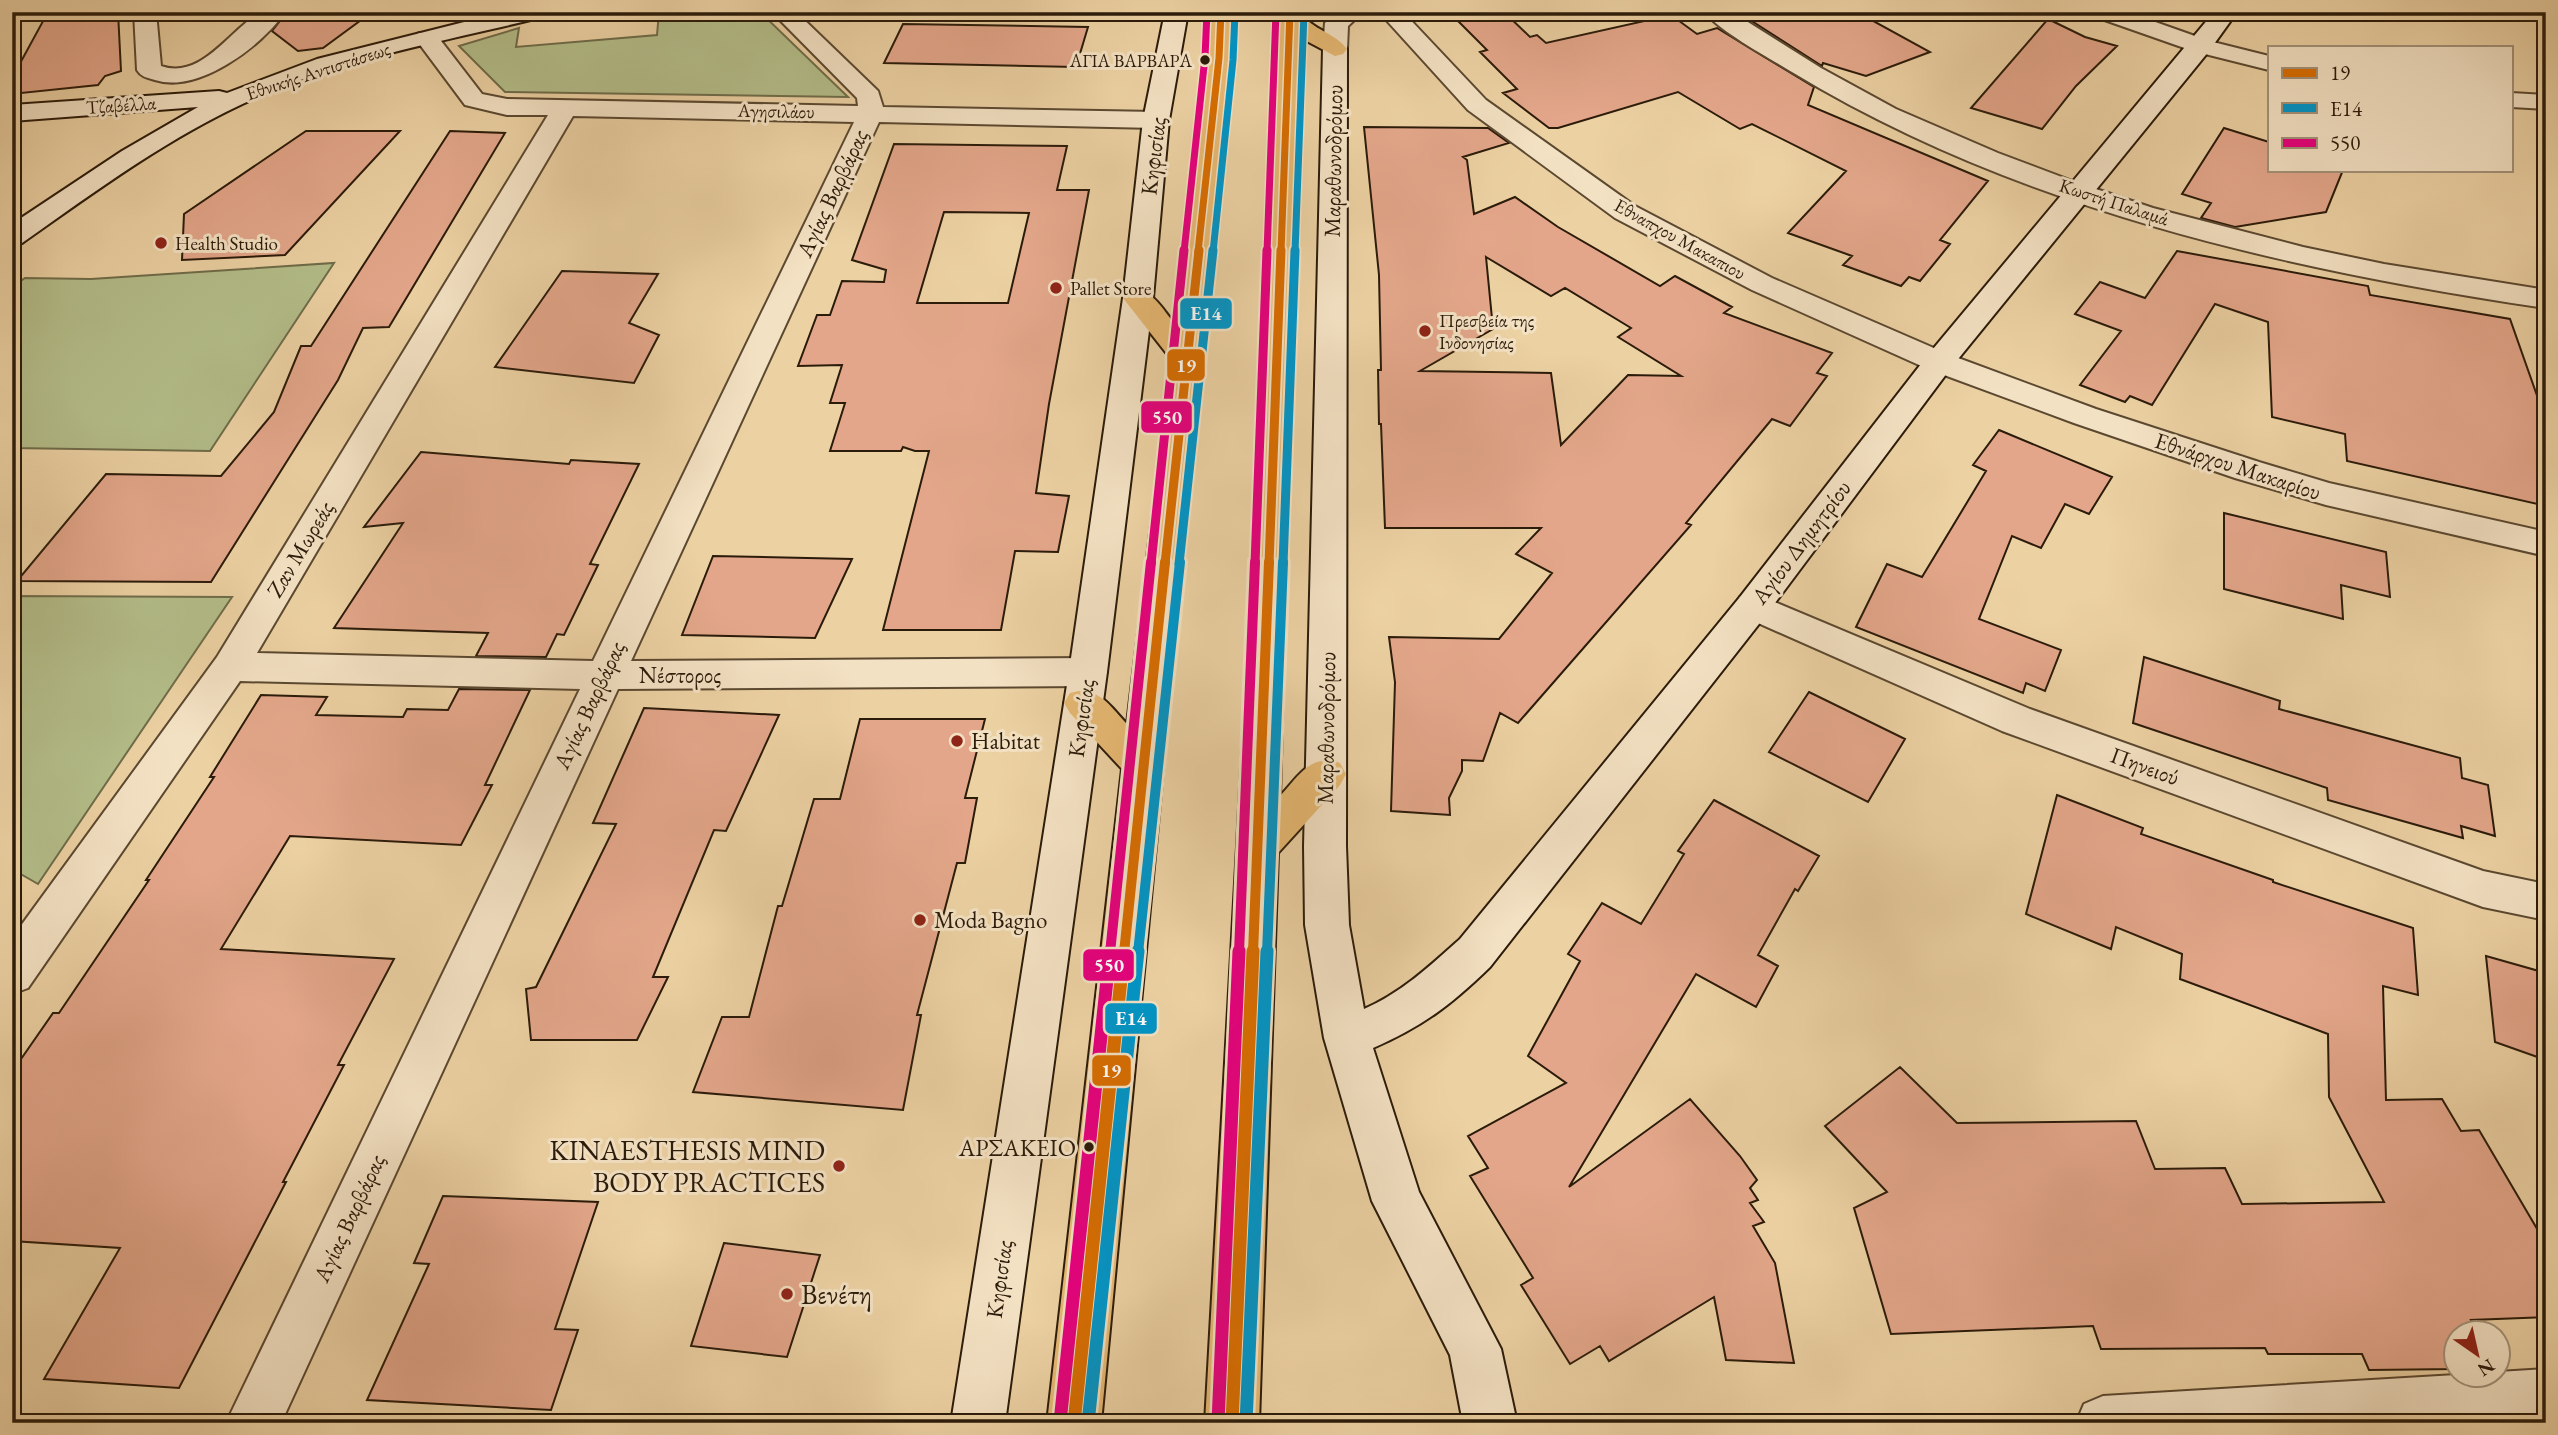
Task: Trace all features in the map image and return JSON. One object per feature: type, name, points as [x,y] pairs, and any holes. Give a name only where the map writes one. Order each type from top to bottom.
[{"type":"main road","points":[[1074,1423],[1185,356],[1219,58],[1221,12]]},
{"type":"main road","points":[[1291,15],[1315,38],[1335,49]]},
{"type":"main road","points":[[1232,1423],[1291,15]]},
{"type":"main road","points":[[1138,298],[1185,356]]},
{"type":"main road","points":[[1086,687],[1142,765]]},
{"type":"main road","points":[[1258,847],[1326,774]]},
{"type":"street","points":[[145,12],[149,70],[157,74],[184,74],[214,62],[274,12]]},
{"type":"street","name":"Εθνικής Αντιστάσεως","points":[[12,237],[79,191],[229,101],[293,76],[427,38],[535,12]]},
{"type":"street","name":"Αγίας Βαρβάρας","points":[[253,1423],[603,675],[871,112],[869,96],[783,12]]},
{"type":"street","name":"Κηφισίας","points":[[978,1423],[1086,687],[1138,298],[1156,120],[1177,12]]},
{"type":"street","name":"Μαραθωνοδρόμου","points":[[1352,12],[1337,23],[1335,49],[1326,774],[1327,925],[1347,1038],[1397,1201],[1475,1349],[1490,1423]]},
{"type":"street","name":"Εθναπχου Μακαπιου","points":[[1390,12],[1477,105],[1625,212],[1762,284],[1939,362]]},
{"type":"street","name":"Κωστή Παλαμά","points":[[1716,12],[1787,60],[1912,126],[2079,192],[2170,221],[2284,251],[2389,273],[2546,299]]},
{"type":"street","points":[[2104,12],[2202,46],[2268,63]]},
{"type":"street","name":"Αγίου Δημητρίου","points":[[1347,1038],[1396,1016],[1428,995],[1475,953],[1753,606],[1939,362],[2202,46],[2226,12]]},
{"type":"street","name":"Αγησιλάου","points":[[427,38],[474,100],[507,107],[871,112],[1156,120]]},
{"type":"street","name":"Τζαβέλλα","points":[[12,113],[219,98],[229,101]]},
{"type":"street","points":[[2512,100],[2546,102]]},
{"type":"street","name":"Ζαν Μωρεάς","points":[[12,974],[230,667],[564,109]]},
{"type":"street","name":"Εθνάρχου Μακαρίου","points":[[1939,362],[2085,416],[2326,494],[2546,544]]},
{"type":"street","name":"Πηνειού","points":[[1753,606],[2016,720],[2483,889],[2546,902]]},
{"type":"street","name":"Νέστορος","points":[[230,667],[1086,687]]},
{"type":"street","points":[[2103,1423],[2546,1396]]},
{"type":"green space","points":[[659,12],[760,12],[848,97],[505,92],[459,46],[519,28],[516,47],[657,35]]},
{"type":"green space","points":[[809,12],[1096,12],[1094,15],[816,18]]},
{"type":"green space","points":[[334,263],[210,451],[12,448],[12,287],[25,278],[91,279]]},
{"type":"green space","points":[[12,596],[232,597],[38,884],[12,869]]},
{"type":"building","points":[[48,12],[118,12],[121,71],[105,76],[98,85],[12,94],[12,78]]},
{"type":"building","points":[[287,12],[372,12],[323,48],[298,51],[272,31]]},
{"type":"building","points":[[1449,12],[1504,12],[1530,37],[1537,35],[1546,43],[1671,15],[1697,34],[1717,28],[1814,87],[1808,105],[1988,181],[1940,240],[1950,244],[1920,281],[1909,277],[1901,286],[1843,265],[1852,256],[1788,233],[1846,171],[1752,124],[1740,129],[1678,92],[1558,128],[1549,128],[1503,93],[1517,89],[1480,52],[1487,50]]},
{"type":"building","points":[[1766,12],[1857,12],[1930,52],[1866,76],[1823,63],[1822,66],[1747,18]]},
{"type":"building","points":[[2048,19],[2085,37],[2117,46],[2076,86],[2042,129],[1971,108]]},
{"type":"building","points":[[903,24],[1088,27],[1076,67],[884,63]]},
{"type":"building","points":[[1364,127],[1488,128],[1509,143],[1463,157],[1467,160],[1474,214],[1515,197],[1558,227],[1660,286],[1675,276],[1732,307],[1724,313],[1832,353],[1817,373],[1827,376],[1790,426],[1772,419],[1686,523],[1691,525],[1518,723],[1500,713],[1483,761],[1462,760],[1462,771],[1449,798],[1450,815],[1391,811],[1395,682],[1389,637],[1499,639],[1552,573],[1516,554],[1541,528],[1385,528],[1379,424],[1379,275]],"holes":[[[1486,257],[1551,296],[1565,288],[1631,328],[1618,337],[1681,376],[1628,375],[1561,445],[1551,373],[1420,371],[1493,329]]]},
{"type":"building","points":[[2224,128],[2268,142],[2268,172],[2342,172],[2326,212],[2235,227],[2201,218],[2211,203],[2182,194]]},
{"type":"building","points":[[306,131],[400,131],[285,255],[182,260],[184,214]]},
{"type":"building","points":[[450,131],[505,133],[389,327],[363,328],[338,380],[211,582],[17,581],[106,474],[221,476],[274,412],[301,346],[311,346]]},
{"type":"building","points":[[894,144],[1067,146],[1057,190],[1089,190],[1049,404],[1036,493],[1069,496],[1058,552],[1015,551],[1001,630],[883,630],[929,451],[915,451],[903,447],[901,451],[830,451],[845,403],[830,403],[842,365],[798,366],[817,315],[830,315],[842,281],[884,282],[886,270],[852,260]],"holes":[[[944,212],[1029,213],[1008,303],[917,303]]]},
{"type":"building","points":[[2177,251],[2368,286],[2370,295],[2510,319],[2546,421],[2546,506],[2347,461],[2345,434],[2272,417],[2268,322],[2215,304],[2152,405],[2130,396],[2125,402],[2080,385],[2121,331],[2075,314],[2100,282],[2145,298]]},
{"type":"building","points":[[562,271],[658,274],[629,323],[659,335],[634,383],[495,367]]},
{"type":"building","points":[[1999,430],[2112,477],[2089,514],[2065,504],[2041,548],[2012,536],[1979,619],[2061,650],[2045,691],[2026,683],[2023,693],[1856,627],[1887,564],[1922,577],[1986,471],[1973,465]]},
{"type":"building","points":[[421,452],[569,464],[571,460],[639,464],[590,564],[598,565],[564,635],[557,634],[546,657],[476,656],[488,633],[334,628],[403,523],[364,527]]},
{"type":"building","points":[[2224,513],[2386,552],[2390,597],[2341,585],[2343,619],[2224,589]]},
{"type":"building","points":[[713,556],[852,559],[815,638],[682,635]]},
{"type":"building","points":[[2144,657],[2280,701],[2279,709],[2460,758],[2462,778],[2488,785],[2495,836],[2461,826],[2463,838],[2328,800],[2327,788],[2133,723]]},
{"type":"building","points":[[459,689],[530,690],[485,785],[492,785],[461,845],[290,836],[221,949],[394,959],[338,1065],[344,1065],[283,1182],[286,1182],[179,1388],[44,1379],[120,1248],[12,1241],[12,1072],[53,1013],[59,1013],[149,880],[146,880],[214,777],[210,777],[261,695],[327,697],[316,715],[403,717],[407,709],[448,710]]},
{"type":"building","points":[[1809,692],[1905,739],[1868,802],[1769,752]]},
{"type":"building","points":[[644,708],[779,715],[726,831],[714,830],[653,977],[668,977],[637,1040],[531,1040],[526,989],[536,987],[616,824],[593,823]]},
{"type":"building","points":[[860,719],[985,719],[965,798],[977,798],[965,863],[957,863],[917,1015],[921,1015],[903,1110],[693,1092],[722,1017],[749,1017],[778,906],[782,906],[814,799],[840,799]]},
{"type":"building","points":[[2057,795],[2143,828],[2141,834],[2273,882],[2413,928],[2418,995],[2383,986],[2386,1100],[2442,1099],[2461,1131],[2479,1130],[2546,1244],[2546,1317],[2442,1320],[2442,1369],[2369,1370],[2362,1354],[2268,1354],[2265,1348],[2101,1349],[2093,1326],[1891,1334],[1854,1208],[1887,1192],[1825,1126],[1900,1067],[1957,1123],[2136,1121],[2155,1169],[2225,1168],[2242,1204],[2384,1202],[2329,1097],[2328,1034],[2180,979],[2182,954],[2116,927],[2111,949],[2026,914]]},
{"type":"building","points":[[1714,800],[1819,856],[1798,891],[1795,889],[1758,955],[1778,966],[1756,1007],[1696,974],[1569,1187],[1690,1099],[1740,1156],[1757,1180],[1750,1188],[1758,1200],[1750,1203],[1764,1222],[1753,1226],[1775,1263],[1794,1363],[1726,1360],[1714,1297],[1609,1361],[1600,1346],[1570,1364],[1521,1285],[1533,1278],[1470,1176],[1488,1168],[1468,1136],[1566,1083],[1528,1056],[1580,961],[1568,954],[1602,903],[1641,924],[1684,854],[1678,851]]},
{"type":"building","points":[[2486,956],[2546,973],[2546,1060],[2495,1042]]},
{"type":"building","points":[[443,1196],[598,1202],[555,1329],[578,1330],[551,1410],[367,1400],[429,1264],[414,1263]]},
{"type":"building","points":[[724,1243],[820,1255],[787,1357],[691,1346]]},
{"type":"transit line","name":"550","points":[[1060,1422],[1205,57],[1207,12]]},
{"type":"transit line","name":"19","points":[[1074,1423],[1219,58],[1221,12]]},
{"type":"transit line","name":"550","points":[[1218,1422],[1244,846],[1276,12]]},
{"type":"transit line","name":"19","points":[[1232,1423],[1258,847],[1290,12]]},
{"type":"transit line","name":"Ε14","points":[[1088,1423],[1233,60],[1235,13]]},
{"type":"transit line","name":"Ε14","points":[[1246,1423],[1272,848],[1304,13]]},
{"type":"place","name":"ΑΓΙΑ ΒΑΡΒΑΡΑ","points":[[1205,60]]},
{"type":"place","name":"Health Studio","points":[[161,243]]},
{"type":"place","name":"Pallet Store","points":[[1056,288]]},
{"type":"place","name":"Πρεσβεία της Ινδονησίας","points":[[1425,331]]},
{"type":"place","name":"Habitat","points":[[957,741]]},
{"type":"place","name":"Moda Bagno","points":[[920,920]]},
{"type":"place","name":"ΑΡΣΑΚΕΙΟ","points":[[1089,1147]]},
{"type":"place","name":"KINAESTHESIS MIND BODY PRACTICES","points":[[839,1166]]},
{"type":"place","name":"Βενέτη","points":[[787,1294]]}]
